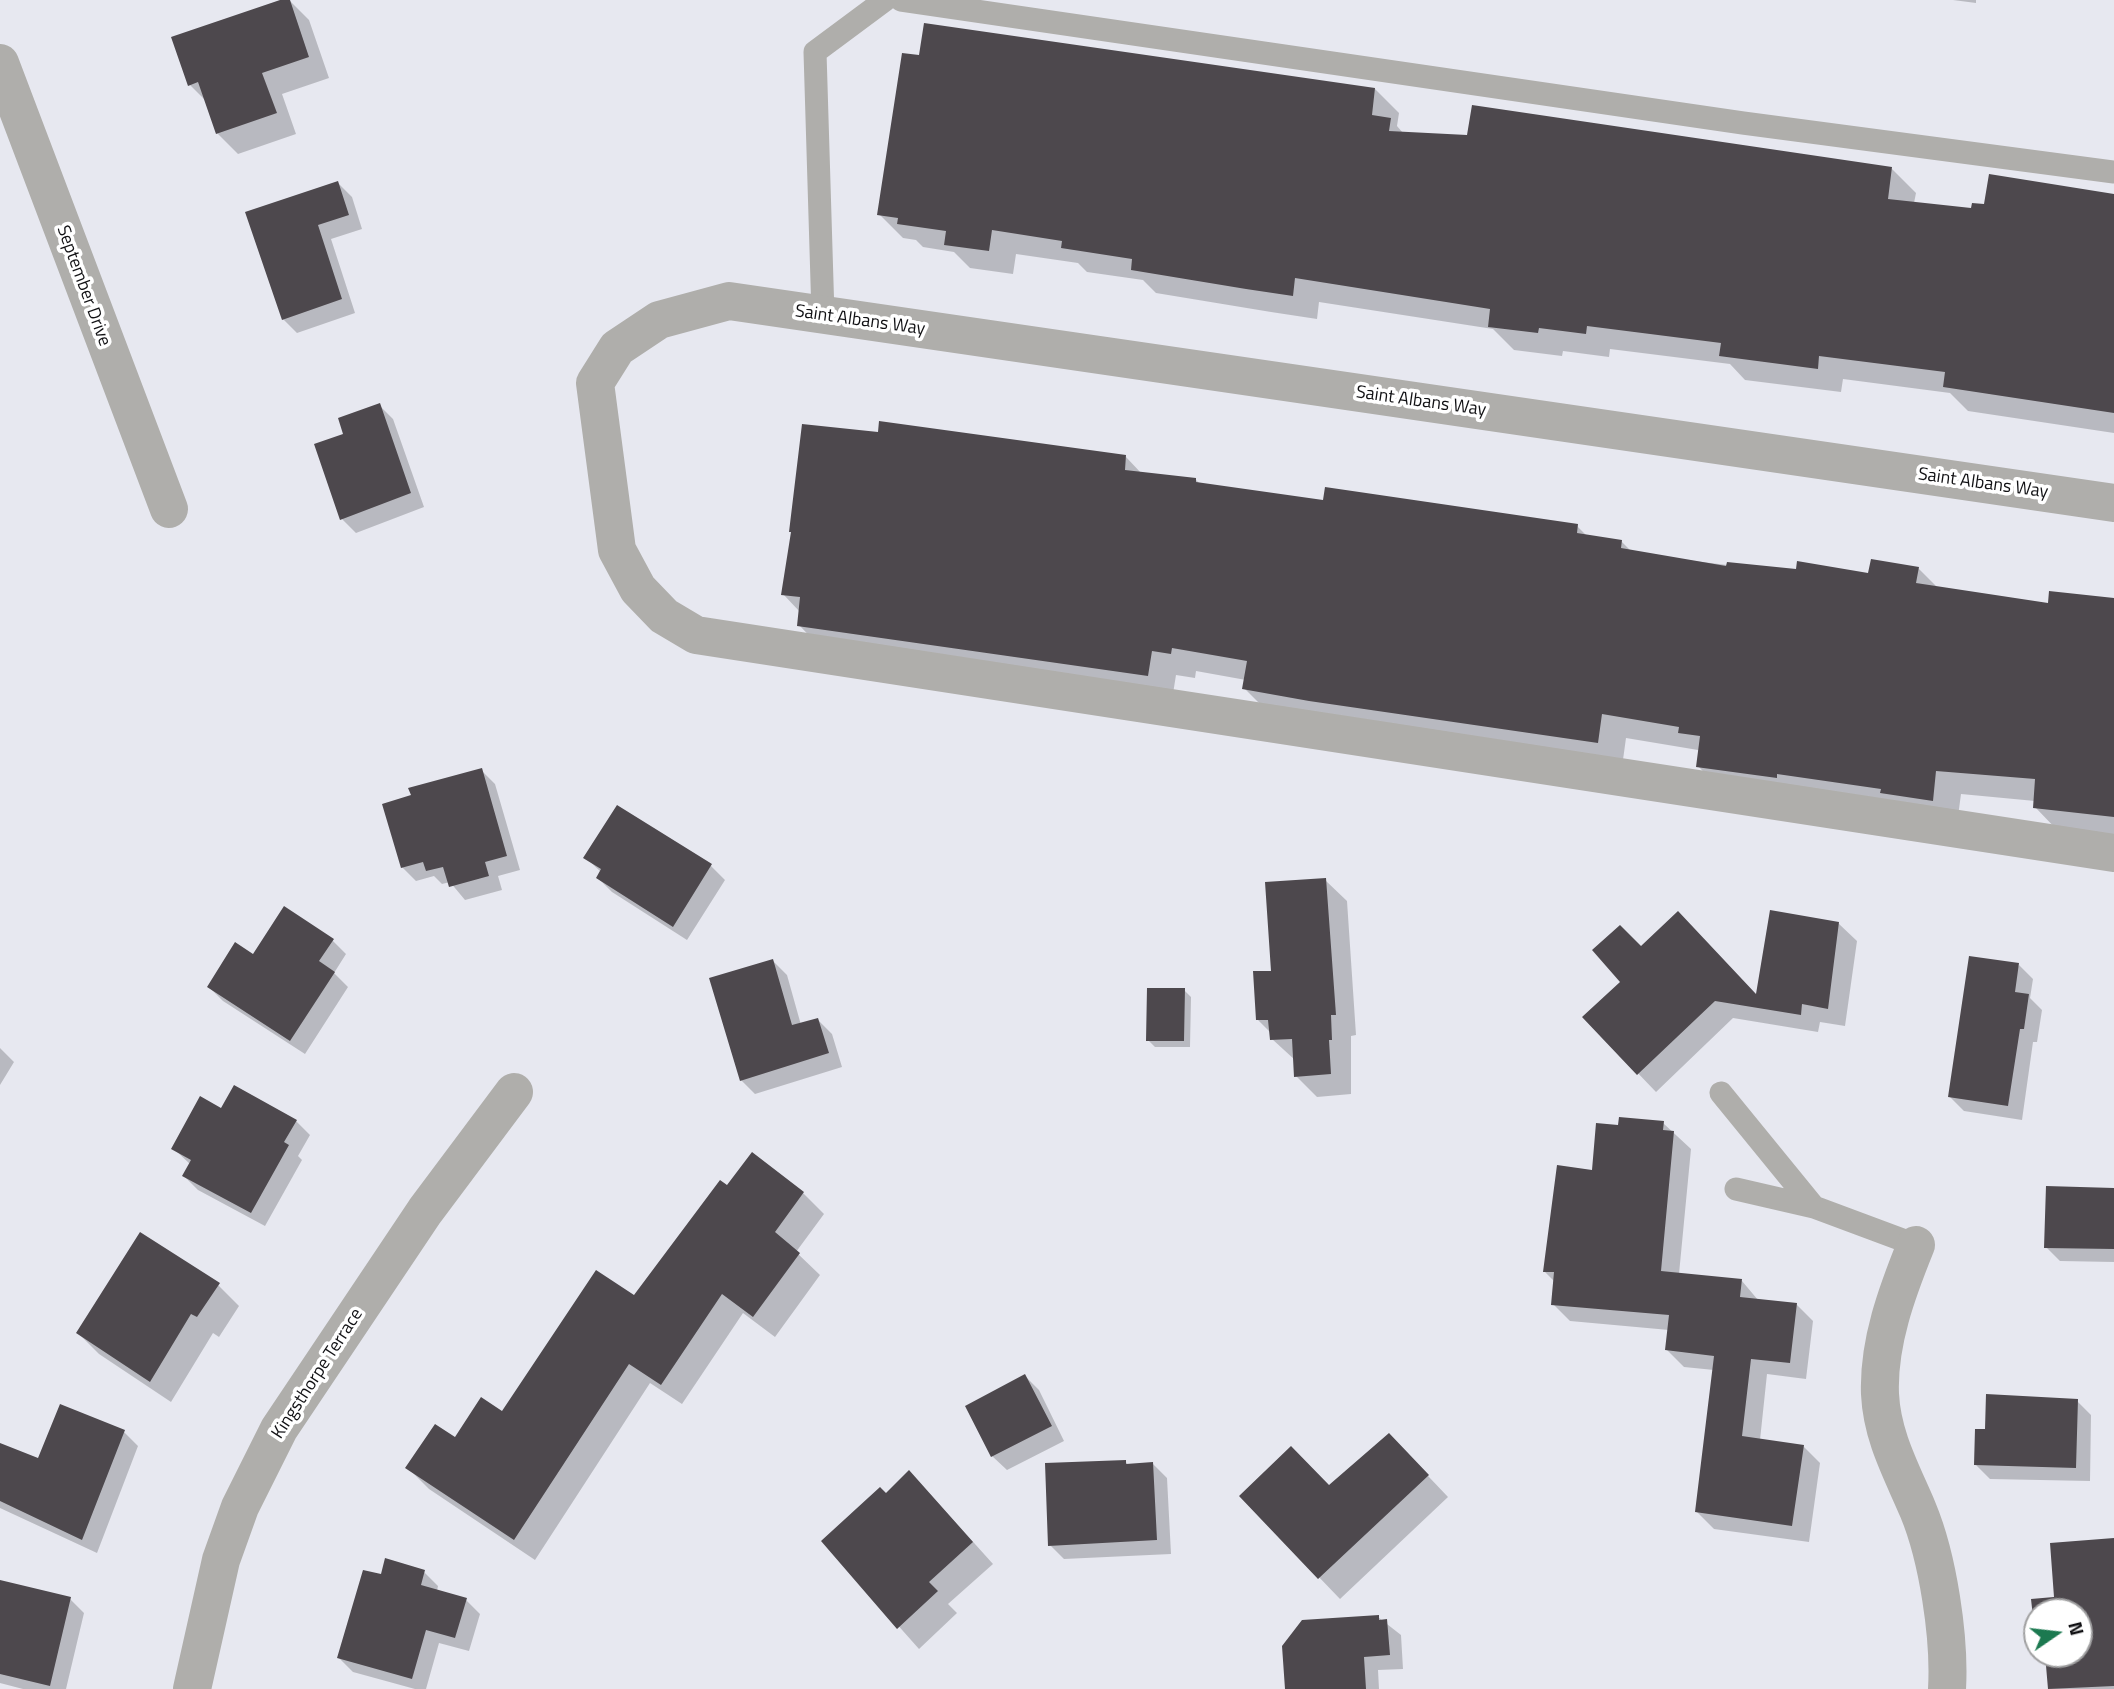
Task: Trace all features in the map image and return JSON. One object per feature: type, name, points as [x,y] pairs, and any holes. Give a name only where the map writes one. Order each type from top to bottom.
[{"type":"street","name":"September Drive","points":[[0,63],[13,134],[169,509]]},
{"type":"street","name":"Saint Albans Way","points":[[2114,503],[729,301],[659,320],[617,348],[595,383],[617,550],[638,589],[664,616],[696,635],[2114,853]]},
{"type":"street","name":"Kingsthorpe Terrace","points":[[192,1689],[221,1560],[240,1507],[279,1429],[425,1211],[514,1092]]},
{"type":"street","points":[[1916,1245],[1897,1292],[1881,1365],[1880,1396],[1884,1424],[1898,1470],[1919,1511],[1928,1542],[1946,1627],[1947,1689]]},
{"type":"lane","points":[[823,315],[815,52],[885,0]]},
{"type":"lane","points":[[901,0],[1730,121],[2114,172]]},
{"type":"lane","points":[[1721,1093],[1814,1207]]},
{"type":"lane","points":[[1736,1189],[1814,1207],[1916,1245]]},
{"type":"building","points":[[280,0],[290,0],[309,57],[262,73],[277,113],[216,134],[198,82],[188,86],[171,37]]},
{"type":"building","points":[[924,23],[1375,88],[1372,115],[1391,118],[1389,131],[1467,135],[1472,105],[1892,167],[1888,199],[1971,208],[1972,203],[1984,204],[1989,174],[2114,194],[2114,413],[1943,387],[1945,372],[1819,356],[1818,369],[1719,356],[1721,343],[1587,326],[1586,334],[1539,328],[1538,333],[1488,327],[1490,309],[1295,278],[1293,296],[1246,289],[1131,270],[1132,259],[1061,248],[1062,241],[992,230],[989,251],[944,245],[946,231],[897,224],[898,218],[877,215],[902,53],[919,55]]},
{"type":"building","points":[[338,181],[349,215],[318,225],[342,299],[282,320],[245,212]]},
{"type":"building","points":[[380,403],[411,493],[340,520],[314,444],[343,434],[338,418]]},
{"type":"building","points":[[879,421],[1126,455],[1125,470],[1196,478],[1196,482],[1323,500],[1325,487],[1578,524],[1577,533],[1622,540],[1621,548],[1726,566],[1727,562],[1796,569],[1797,561],[1868,573],[1871,559],[1919,567],[1916,583],[2048,603],[2049,591],[2114,598],[2114,817],[2033,808],[2035,779],[1936,771],[1933,801],[1880,793],[1881,789],[1777,774],[1777,778],[1696,767],[1700,736],[1678,733],[1679,727],[1602,714],[1598,743],[1242,689],[1247,661],[1172,648],[1171,654],[1152,651],[1148,676],[797,626],[800,597],[781,595],[791,532],[802,424],[878,432]]},
{"type":"building","points":[[482,768],[507,856],[485,862],[489,876],[449,887],[443,867],[426,871],[423,862],[401,868],[382,804],[411,795],[408,788]]},
{"type":"building","points":[[617,805],[712,864],[673,927],[596,878],[601,869],[583,858]]},
{"type":"building","points":[[1326,878],[1336,1015],[1331,1015],[1331,1074],[1294,1077],[1292,1039],[1270,1040],[1268,1020],[1256,1020],[1253,971],[1271,971],[1265,882]]},
{"type":"building","points":[[284,906],[334,939],[319,961],[335,972],[290,1041],[207,987],[235,942],[253,954]]},
{"type":"building","points":[[1770,910],[1839,922],[1828,1009],[1802,1004],[1801,1015],[1715,1001],[1637,1075],[1582,1017],[1620,982],[1592,950],[1620,925],[1641,946],[1678,911],[1756,994]]},
{"type":"building","points":[[1969,956],[2019,963],[2015,992],[2029,994],[2024,1029],[2020,1029],[2008,1106],[1948,1097]]},
{"type":"building","points":[[773,959],[792,1025],[818,1018],[829,1053],[740,1081],[709,978]]},
{"type":"building","points":[[1147,988],[1185,988],[1184,1041],[1146,1041]]},
{"type":"building","points":[[234,1085],[297,1120],[284,1142],[289,1145],[251,1213],[182,1176],[191,1160],[171,1149],[200,1096],[221,1108]]},
{"type":"building","points":[[1619,1117],[1664,1121],[1663,1130],[1674,1131],[1661,1271],[1742,1279],[1740,1297],[1797,1303],[1790,1363],[1751,1359],[1742,1436],[1804,1445],[1792,1526],[1695,1512],[1714,1356],[1665,1350],[1669,1315],[1551,1305],[1554,1272],[1543,1272],[1557,1165],[1592,1170],[1596,1123],[1618,1125]]},
{"type":"building","points":[[752,1152],[804,1192],[775,1232],[800,1253],[753,1317],[722,1294],[661,1385],[629,1364],[514,1540],[405,1468],[435,1424],[455,1437],[481,1397],[502,1411],[596,1270],[634,1295],[720,1180],[727,1185]]},
{"type":"building","points":[[2046,1186],[2114,1188],[2114,1249],[2044,1248]]},
{"type":"building","points":[[140,1232],[220,1283],[197,1317],[191,1314],[150,1382],[76,1333]]},
{"type":"building","points":[[1025,1374],[1052,1426],[991,1457],[965,1406]]},
{"type":"building","points":[[1986,1394],[2078,1399],[2076,1468],[1974,1465],[1975,1429],[1985,1429]]},
{"type":"building","points":[[60,1404],[125,1430],[82,1540],[0,1501],[0,1443],[38,1458]]},
{"type":"building","points":[[1389,1433],[1429,1475],[1318,1579],[1239,1496],[1291,1446],[1329,1485]]},
{"type":"building","points":[[1126,1460],[1126,1464],[1153,1462],[1157,1540],[1048,1546],[1045,1463]]},
{"type":"building","points":[[909,1470],[973,1542],[929,1582],[938,1591],[897,1629],[821,1541],[880,1487],[886,1493]]},
{"type":"building","points":[[2114,1538],[2114,1686],[2048,1689],[2046,1668],[2093,1668],[2093,1598],[2042,1598],[2054,1597],[2050,1543]]},
{"type":"building","points":[[385,1558],[425,1570],[421,1585],[467,1598],[455,1638],[426,1630],[412,1679],[337,1658],[363,1570],[381,1574]]},
{"type":"building","points":[[0,1580],[71,1597],[50,1686],[0,1674]]},
{"type":"building","points":[[1379,1615],[1379,1620],[1387,1619],[1390,1655],[1364,1657],[1366,1689],[1285,1689],[1282,1646],[1302,1620]]}]
